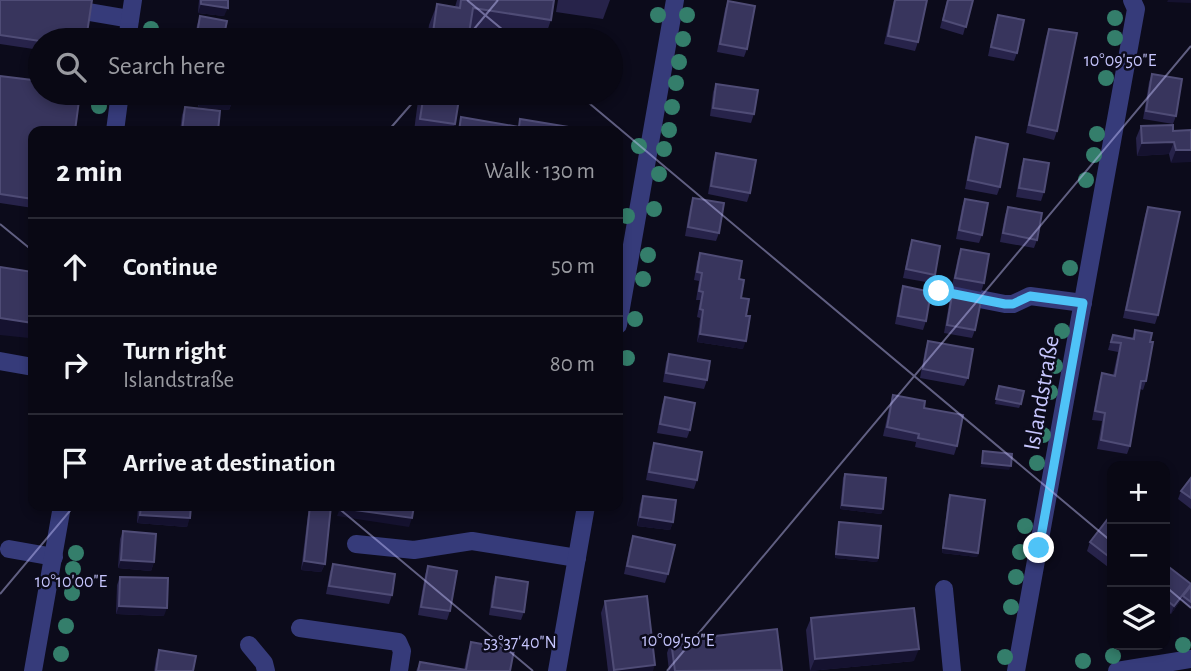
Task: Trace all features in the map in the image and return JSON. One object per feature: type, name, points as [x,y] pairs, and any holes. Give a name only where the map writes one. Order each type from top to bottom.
[{"type":"street","points":[[129,28],[133,0]]},
{"type":"street","points":[[623,296],[675,0]]},
{"type":"street","name":"Islandstraße","points":[[1016,671],[1136,9],[1132,0]]},
{"type":"street","points":[[89,12],[130,19]]},
{"type":"street","points":[[115,126],[118,105]]},
{"type":"street","points":[[939,291],[1005,304],[1013,304],[1030,296],[1083,303]]},
{"type":"street","points":[[0,361],[28,366]]},
{"type":"street","points":[[33,671],[61,511]]},
{"type":"street","points":[[557,671],[585,511]]},
{"type":"street","points":[[356,544],[414,550],[472,541],[577,558]]},
{"type":"street","points":[[9,549],[54,557]]},
{"type":"street","points":[[944,589],[952,671]]},
{"type":"street","points":[[300,628],[398,642],[402,651],[399,671]]},
{"type":"street","points":[[249,645],[264,663],[266,671]]},
{"type":"street","points":[[1117,671],[1191,659]]},
{"type":"building","points":[[0,0],[92,0],[88,28],[28,28],[28,39],[0,35]]},
{"type":"building","points":[[201,0],[228,0],[228,8],[201,4]]},
{"type":"building","points":[[461,0],[554,0],[551,20],[473,8],[470,28],[434,28],[437,4],[460,8]]},
{"type":"building","points":[[895,0],[927,0],[918,42],[888,36]]},
{"type":"building","points":[[948,0],[973,0],[966,27],[943,20]]},
{"type":"building","points":[[728,1],[755,6],[747,49],[720,44]]},
{"type":"building","points":[[998,15],[1024,20],[1017,53],[991,47]]},
{"type":"building","points":[[200,16],[227,21],[226,28],[198,28]]},
{"type":"building","points":[[1049,29],[1077,33],[1057,131],[1029,125]]},
{"type":"building","points":[[1152,74],[1182,79],[1176,116],[1146,111]]},
{"type":"building","points":[[0,76],[28,80],[28,105],[78,105],[76,126],[28,126],[28,198],[0,194]]},
{"type":"building","points":[[716,84],[758,90],[754,114],[713,108]]},
{"type":"building","points":[[422,105],[458,105],[455,124],[420,119]]},
{"type":"building","points":[[185,107],[220,111],[218,126],[183,126]]},
{"type":"building","points":[[461,117],[513,126],[460,126]]},
{"type":"building","points":[[520,119],[563,126],[519,126]]},
{"type":"building","points":[[1173,125],[1173,131],[1191,130],[1191,150],[1176,150],[1174,142],[1142,143],[1141,126]]},
{"type":"building","points":[[976,137],[1008,144],[1000,187],[968,180]]},
{"type":"building","points":[[716,153],[756,160],[750,193],[711,186]]},
{"type":"building","points":[[1024,159],[1049,163],[1044,192],[1019,188]]},
{"type":"building","points":[[693,198],[724,203],[719,233],[688,227]]},
{"type":"building","points":[[965,199],[988,203],[982,235],[959,230]]},
{"type":"building","points":[[1008,207],[1042,213],[1037,240],[1003,233]]},
{"type":"building","points":[[1148,207],[1180,212],[1158,315],[1126,310]]},
{"type":"building","points":[[912,240],[940,246],[935,275],[906,269]]},
{"type":"building","points":[[961,249],[989,254],[984,283],[955,278]]},
{"type":"building","points":[[700,253],[742,261],[739,279],[744,280],[741,298],[749,299],[746,316],[750,316],[746,341],[700,334],[703,292],[699,291],[702,273],[697,272]]},
{"type":"building","points":[[0,267],[28,271],[28,322],[0,318]]},
{"type":"building","points":[[903,286],[931,292],[926,321],[898,316]]},
{"type":"building","points":[[952,295],[981,301],[975,330],[947,325]]},
{"type":"building","points":[[1135,330],[1152,333],[1150,342],[1153,342],[1146,381],[1141,381],[1130,446],[1101,440],[1105,413],[1095,411],[1102,373],[1115,376],[1121,343],[1111,342],[1113,335],[1134,339]]},
{"type":"building","points":[[928,341],[973,349],[968,378],[923,369]]},
{"type":"building","points":[[669,354],[710,361],[707,380],[666,373]]},
{"type":"building","points":[[999,386],[1024,391],[1021,404],[996,399]]},
{"type":"building","points":[[893,395],[925,401],[924,408],[963,415],[957,446],[918,438],[919,434],[887,427]]},
{"type":"building","points":[[665,397],[695,403],[690,430],[660,424]]},
{"type":"building","points":[[654,443],[702,452],[697,480],[649,472]]},
{"type":"building","points":[[983,451],[1012,454],[1011,466],[982,463]]},
{"type":"building","points":[[845,474],[886,478],[883,509],[842,505]]},
{"type":"building","points":[[1191,478],[1191,498],[1181,491]]},
{"type":"building","points":[[950,495],[985,500],[978,553],[943,548]]},
{"type":"building","points":[[643,496],[676,500],[673,522],[640,517]]},
{"type":"building","points":[[140,511],[191,511],[190,518],[140,515]]},
{"type":"building","points":[[309,511],[330,511],[325,564],[304,561]]},
{"type":"building","points":[[362,511],[413,511],[412,518]]},
{"type":"building","points":[[1107,520],[1107,555],[1090,542]]},
{"type":"building","points":[[839,522],[881,526],[878,558],[836,554]]},
{"type":"building","points":[[123,531],[156,534],[154,562],[121,560]]},
{"type":"building","points":[[633,536],[675,545],[668,574],[627,566]]},
{"type":"building","points":[[333,564],[395,574],[392,595],[329,586]]},
{"type":"building","points":[[428,566],[457,571],[450,611],[421,607]]},
{"type":"building","points":[[1170,568],[1191,584],[1174,606],[1170,603]]},
{"type":"building","points":[[120,577],[168,578],[167,608],[119,606]]},
{"type":"building","points":[[496,577],[528,582],[524,612],[492,607]]},
{"type":"building","points":[[1191,586],[1191,602],[1183,596]]},
{"type":"building","points":[[647,596],[655,665],[614,670],[605,601]]},
{"type":"building","points":[[914,608],[919,649],[815,659],[811,618]]},
{"type":"building","points":[[777,629],[782,670],[675,671],[671,641]]},
{"type":"building","points":[[471,642],[514,650],[510,671],[418,671],[420,662],[466,670]]},
{"type":"building","points":[[159,650],[196,656],[193,671],[156,671]]},
{"type":"route","points":[[939,291],[1005,304],[1013,304],[1030,296],[1083,303],[1039,548]]}]
